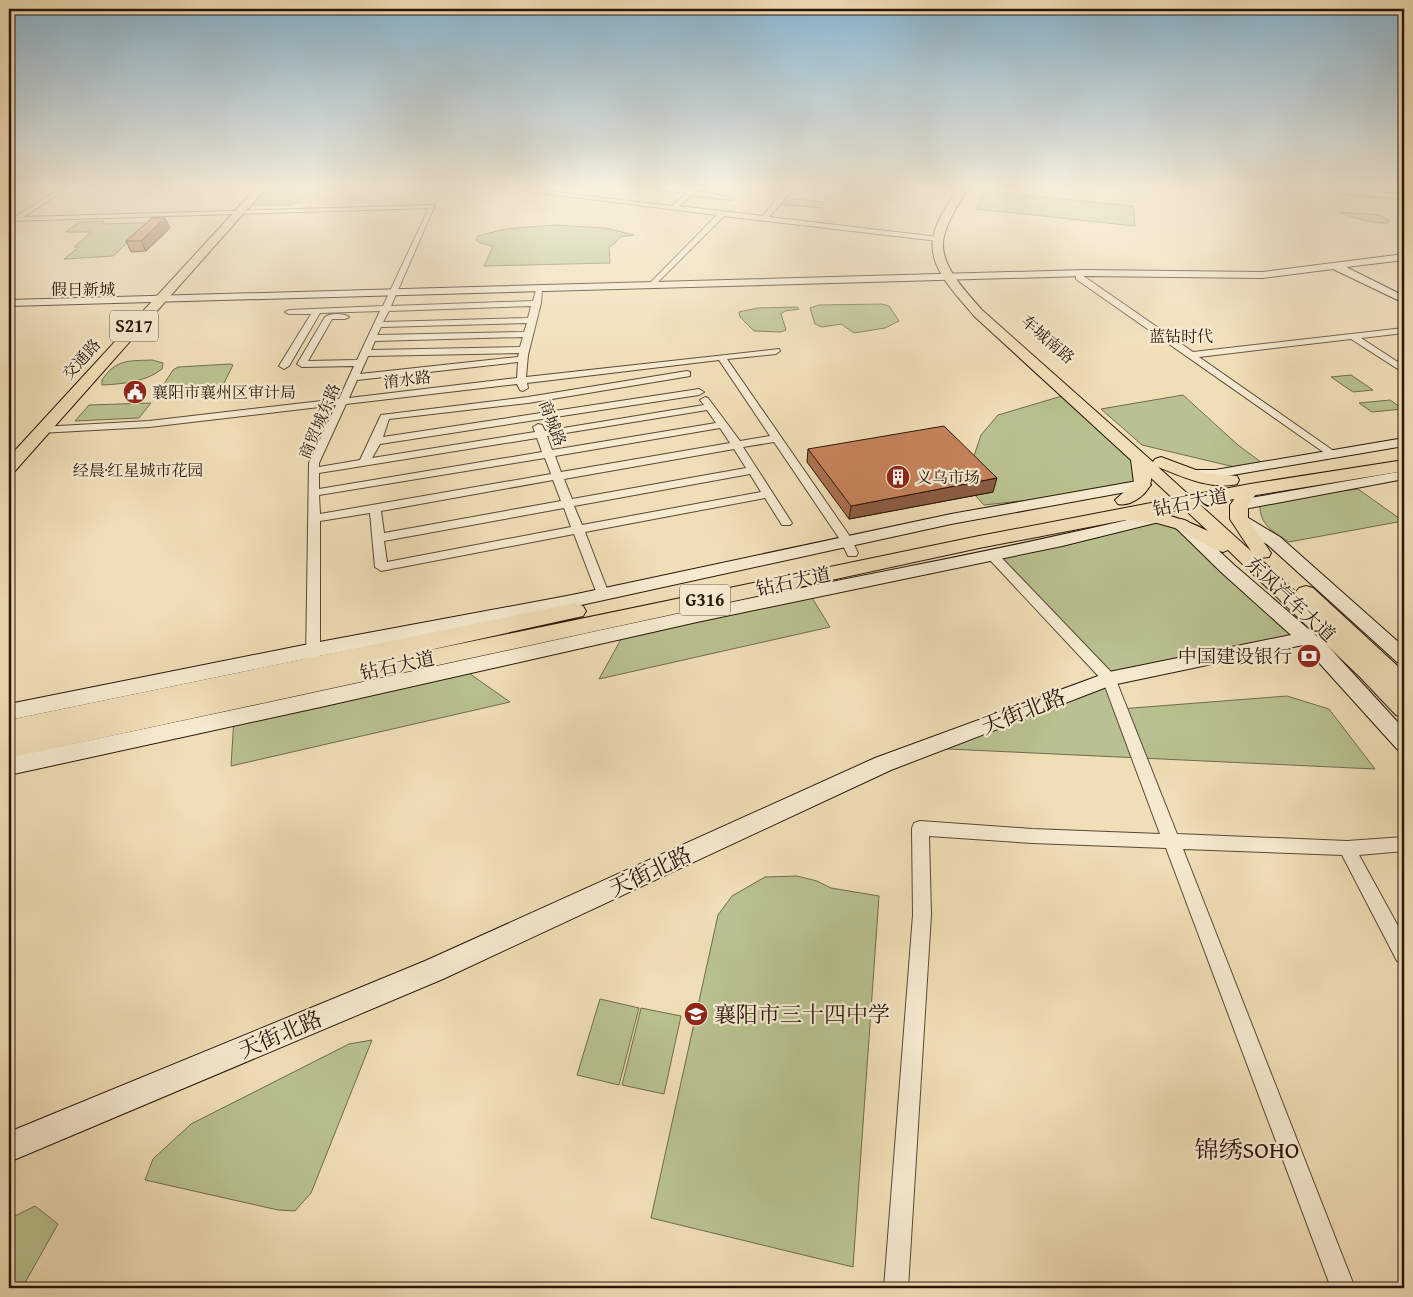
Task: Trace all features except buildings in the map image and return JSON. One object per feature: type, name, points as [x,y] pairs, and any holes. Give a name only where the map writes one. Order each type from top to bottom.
[{"type":"highway","name":"钻石大道","points":[[1240,498],[1404,452]]},
{"type":"highway","name":"钻石大道","points":[[9,748],[113,735],[986,549],[1122,507],[1189,491],[1240,498],[1404,465]]},
{"type":"highway","name":"钻石大道","points":[[9,730],[46,713],[850,547],[994,523],[1122,507]]},
{"type":"main road","name":"交通路","points":[[9,449],[200,248]]},
{"type":"main road","name":"车城南路","points":[[939,248],[942,263],[990,312],[1161,462],[1189,491]]},
{"type":"main road","name":"车城南路","points":[[949,248],[956,278],[978,313],[1139,458],[1189,491]]},
{"type":"main road","points":[[1079,277],[1264,278],[1342,267],[1404,294]]},
{"type":"main road","points":[[394,294],[654,284],[956,278]]},
{"type":"main road","name":"交通路","points":[[9,467],[151,300]]},
{"type":"main road","points":[[1139,458],[1144,476],[1142,485],[1122,507],[1181,524],[1255,555]]},
{"type":"main road","points":[[1189,491],[1201,478],[1240,498],[1255,555]]},
{"type":"main road","name":"东风汽车大道","points":[[1189,491],[1255,555],[1404,709]]},
{"type":"main road","name":"东风汽车大道","points":[[1255,555],[1404,685]]},
{"type":"street","name":"商贸城东路","points":[[313,658],[314,463],[415,248]]},
{"type":"street","points":[[654,284],[689,248]]},
{"type":"street","points":[[9,305],[394,294],[539,292],[1085,273],[1263,274],[1404,259]]},
{"type":"street","points":[[1342,267],[1404,300]]},
{"type":"street","points":[[956,278],[1079,277],[1333,454]]},
{"type":"street","name":"商城路","points":[[539,292],[524,354],[520,380],[605,599]]},
{"type":"street","points":[[524,354],[363,358],[302,364],[329,318],[383,316],[536,303]]},
{"type":"street","points":[[284,366],[317,311]]},
{"type":"street","points":[[289,312],[317,311],[383,316],[532,320]]},
{"type":"street","points":[[1191,355],[1404,330]]},
{"type":"street","points":[[373,338],[529,334]]},
{"type":"street","points":[[1353,336],[1404,370]]},
{"type":"street","name":"淯水路","points":[[40,430],[149,424],[327,405],[342,401],[776,351]]},
{"type":"street","points":[[354,378],[524,354]]},
{"type":"street","points":[[722,358],[850,547],[962,517],[1142,485]]},
{"type":"street","points":[[679,363],[737,445],[786,524]]},
{"type":"street","points":[[385,417],[528,400],[687,374]]},
{"type":"street","points":[[376,440],[699,392]]},
{"type":"street","points":[[364,463],[385,417],[390,396]]},
{"type":"street","points":[[314,471],[710,407]]},
{"type":"street","points":[[314,493],[723,425]]},
{"type":"street","points":[[313,518],[777,438]]},
{"type":"street","points":[[1189,491],[1201,475],[1404,442]]},
{"type":"street","points":[[378,538],[752,470]]},
{"type":"street","points":[[1357,473],[1404,474]]},
{"type":"street","points":[[1240,498],[1404,474]]},
{"type":"street","points":[[375,508],[381,567],[768,494]]},
{"type":"street","points":[[1240,498],[1274,541],[1404,657]]},
{"type":"street","points":[[962,517],[994,523]]},
{"type":"street","points":[[986,549],[1157,518]]},
{"type":"street","points":[[1181,524],[1226,568],[1320,650],[1404,743]]},
{"type":"street","points":[[986,549],[1109,678],[1343,1288]]},
{"type":"street","name":"天街北路","points":[[9,1147],[434,970],[883,764],[1109,678],[1306,638]]},
{"type":"street","points":[[9,712],[46,713]]},
{"type":"street","points":[[9,766],[113,735]]},
{"type":"street","points":[[896,1288],[922,915],[920,828],[1032,836],[1347,848],[1404,844]]},
{"type":"street","points":[[1347,848],[1404,955]]},
{"type":"green space","points":[[78,248],[122,248],[113,256],[64,259]]},
{"type":"green space","points":[[492,248],[609,248],[610,263],[484,266]]},
{"type":"green space","points":[[882,304],[889,306],[899,321],[885,328],[854,333],[841,324],[822,327],[815,324],[810,308],[819,305]]},
{"type":"green space","points":[[797,307],[799,309],[785,311],[781,314],[786,330],[781,332],[754,331],[740,317],[739,312],[758,308]]},
{"type":"green space","points":[[152,360],[163,363],[162,369],[149,377],[134,382],[102,385],[102,380],[107,373],[123,362]]},
{"type":"green space","points":[[233,365],[219,393],[167,398],[164,397],[166,392],[160,390],[173,370],[178,367]]},
{"type":"green space","points":[[1351,375],[1373,390],[1353,392],[1331,377]]},
{"type":"green space","points":[[1183,395],[1238,445],[1265,465],[1243,469],[1142,445],[1101,409]]},
{"type":"green space","points":[[1062,396],[1142,470],[1143,476],[1122,490],[984,505],[973,493],[973,459],[981,435],[998,415]]},
{"type":"green space","points":[[1390,400],[1403,409],[1372,412],[1359,403]]},
{"type":"green space","points":[[151,403],[139,418],[75,421],[89,405]]},
{"type":"green space","points":[[1358,489],[1403,521],[1289,542],[1271,530],[1261,515],[1260,500]]},
{"type":"green space","points":[[1157,518],[1181,524],[1306,638],[1109,678],[993,556]]},
{"type":"green space","points":[[809,593],[830,627],[599,679],[625,632]]},
{"type":"green space","points":[[463,669],[510,702],[231,766],[234,718]]},
{"type":"green space","points":[[1109,678],[1120,709],[1287,696],[1329,709],[1375,769],[927,748]]},
{"type":"green space","points":[[797,876],[817,881],[831,888],[879,896],[853,1267],[651,1218],[718,915],[732,896],[765,877]]},
{"type":"green space","points":[[600,999],[639,1008],[619,1085],[577,1075]]},
{"type":"green space","points":[[641,1008],[681,1016],[664,1094],[622,1085]]},
{"type":"green space","points":[[372,1040],[311,1193],[295,1211],[278,1210],[145,1180],[153,1159],[191,1124],[349,1044]]},
{"type":"green space","points":[[35,1206],[58,1224],[22,1288],[9,1288],[9,1219]]},
{"type":"place","name":"襄阳市襄州区审计局","points":[[135,392]]},
{"type":"place","name":"义乌市场","points":[[898,477]]},
{"type":"place","name":"中国建设银行","points":[[1309,656]]},
{"type":"place","name":"襄阳市三十四中学","points":[[696,1014]]},
{"type":"district","name":"假日新城","points":[[83,289]]},
{"type":"district","name":"蓝钻时代","points":[[1181,336]]},
{"type":"district","name":"经晨·红星城市花园","points":[[138,470]]},
{"type":"district","name":"锦绣SOHO","points":[[1247,1150]]}]
